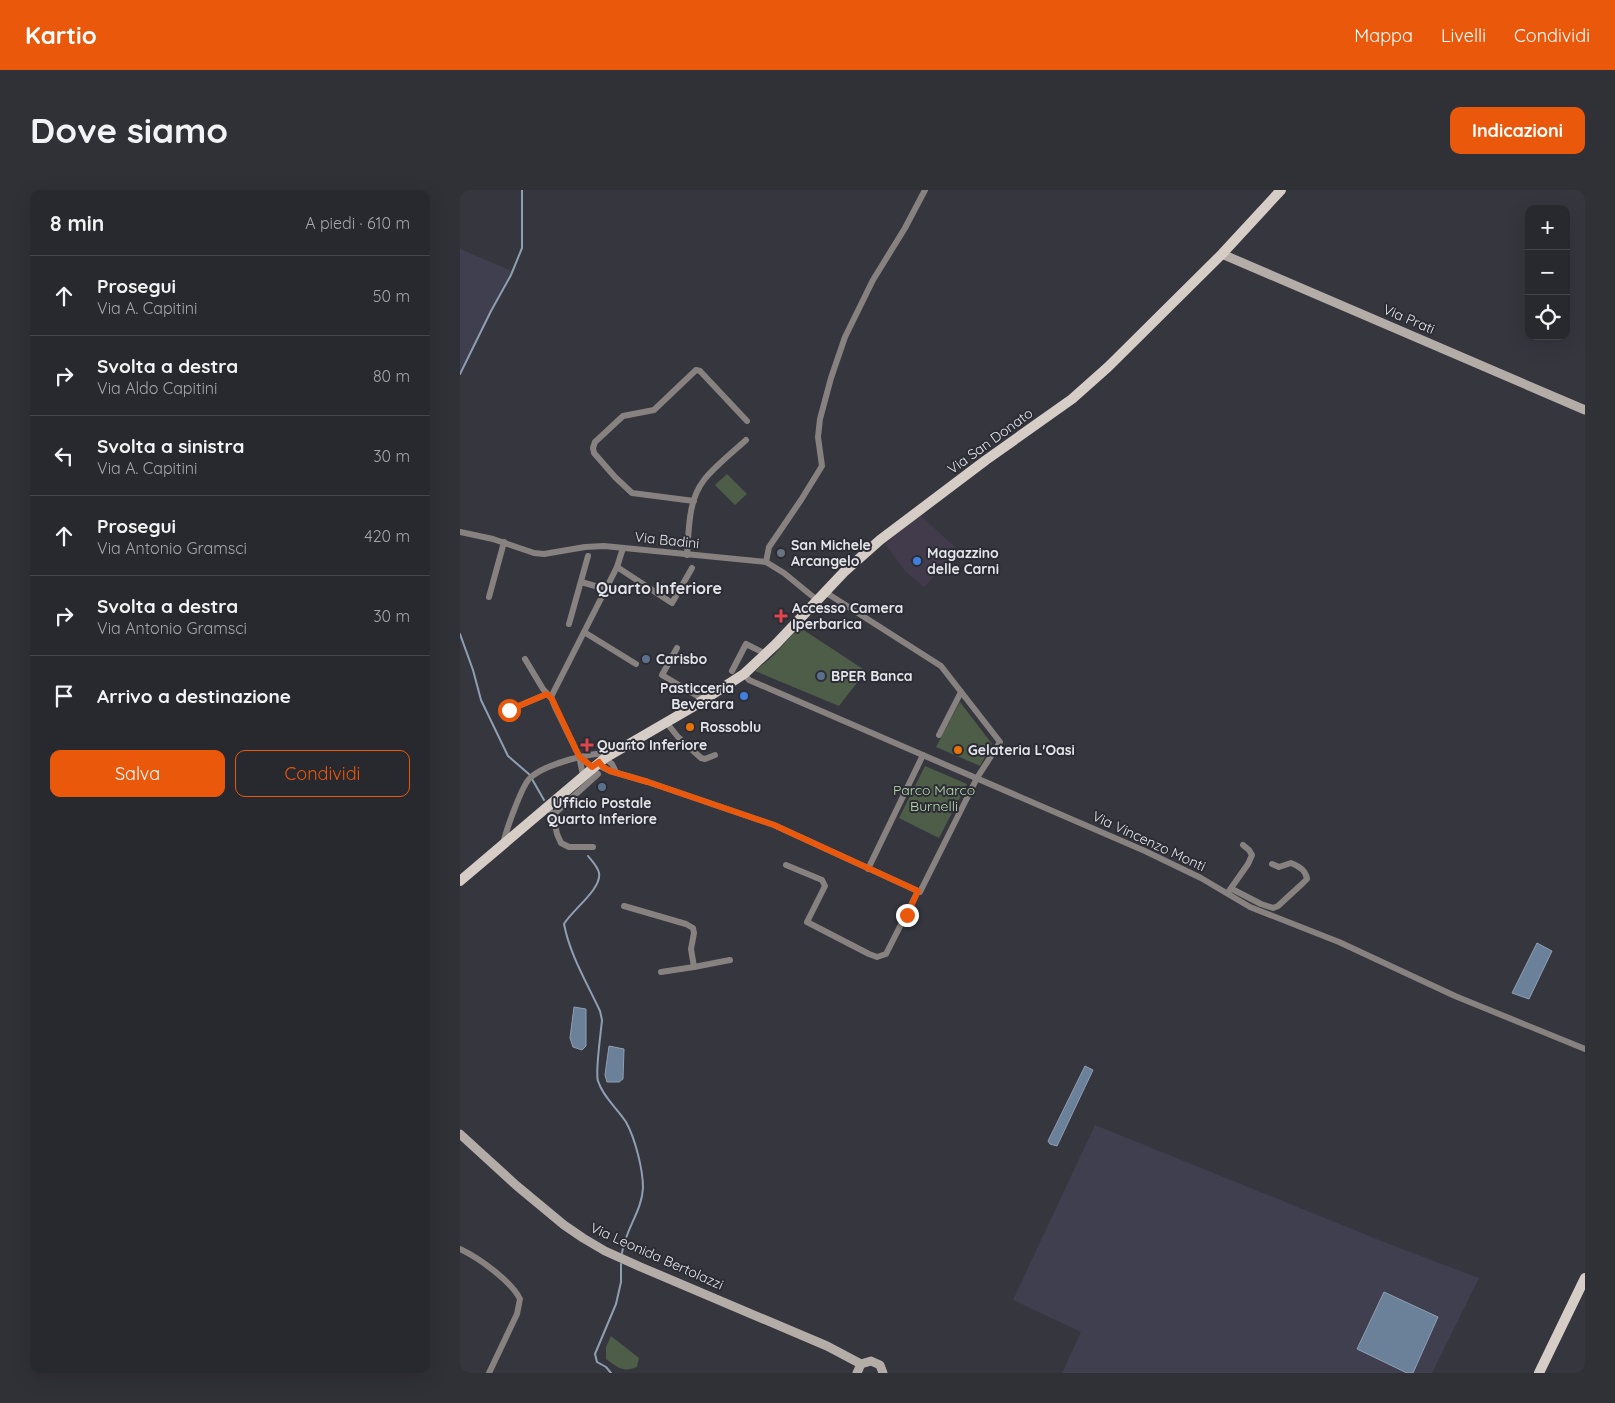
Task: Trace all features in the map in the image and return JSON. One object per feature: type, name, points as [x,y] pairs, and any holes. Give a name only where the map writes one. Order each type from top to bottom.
[{"type":"main road","name":"Via San Donato","points":[[460,880],[583,775],[744,674],[766,654],[850,566],[880,540],[1072,399],[1108,367],[1222,254],[1280,190]]},
{"type":"main road","points":[[1539,1373],[1585,1278]]},
{"type":"street","points":[[766,562],[769,547],[822,466],[818,437],[820,419],[845,337],[873,280],[905,228],[925,190]]},
{"type":"street","name":"Via Prati","points":[[1222,254],[1585,410]]},
{"type":"street","points":[[694,501],[632,494],[614,477],[594,453],[595,442],[623,416],[654,410],[696,370],[700,370],[746,422]]},
{"type":"street","points":[[687,555],[695,496],[704,480],[746,440]]},
{"type":"street","name":"Via Badini","points":[[460,532],[504,542],[534,553],[544,554],[585,547],[604,546],[766,562],[784,573],[817,600]]},
{"type":"street","points":[[489,597],[504,542]]},
{"type":"street","points":[[509,710],[549,697],[552,694],[617,567],[622,548]]},
{"type":"street","points":[[569,624],[588,556]]},
{"type":"street","points":[[617,567],[672,603],[692,568]]},
{"type":"street","points":[[581,582],[606,589]]},
{"type":"street","points":[[786,864],[822,880],[825,886],[807,922],[877,957],[886,954],[918,891],[920,892],[977,778],[1000,742],[941,666],[825,592]]},
{"type":"street","points":[[584,632],[636,664]]},
{"type":"street","points":[[732,671],[746,644],[766,654]]},
{"type":"street","points":[[677,648],[662,674],[704,700]]},
{"type":"street","points":[[525,659],[549,697],[579,756],[583,775]]},
{"type":"street","name":"Via Vincenzo Monti","points":[[744,674],[749,680],[1169,862],[1245,900],[1455,996],[1585,1049]]},
{"type":"street","points":[[938,736],[961,692]]},
{"type":"street","points":[[666,722],[678,737],[701,758],[705,759],[715,756]]},
{"type":"street","name":"Via San Donato","points":[[502,844],[523,789],[531,776],[579,756],[598,752],[601,763]]},
{"type":"street","points":[[868,869],[923,755]]},
{"type":"street","points":[[579,756],[601,763],[612,764],[616,772],[774,825],[918,891]]},
{"type":"street","points":[[553,815],[601,763]]},
{"type":"street","points":[[547,806],[553,815],[561,843],[568,846],[593,847]]},
{"type":"street","points":[[1229,891],[1252,855],[1243,845]]},
{"type":"street","points":[[1245,900],[1273,908],[1278,906],[1307,879],[1304,870],[1296,865],[1288,864],[1279,867],[1272,864]]},
{"type":"street","points":[[624,906],[686,924],[693,928],[691,949],[694,966]]},
{"type":"street","points":[[661,972],[730,960]]},
{"type":"street","name":"Via Leonida Bertolazzi","points":[[460,1134],[517,1186],[564,1225],[583,1238],[605,1251],[636,1265],[840,1352],[858,1370]]},
{"type":"street","points":[[460,1250],[473,1255],[511,1286],[520,1299],[517,1314],[490,1373]]},
{"type":"street","points":[[858,1370],[868,1361],[876,1362],[880,1365],[884,1373]]},
{"type":"shaded area","points":[[460,249],[512,271],[460,371]]},
{"type":"shaded area","points":[[919,514],[958,550],[924,587],[906,572],[885,544]]},
{"type":"shaded area","points":[[1537,943],[1552,951],[1529,999],[1512,993]]},
{"type":"shaded area","points":[[574,1007],[586,1009],[586,1046],[582,1050],[573,1047],[570,1038]]},
{"type":"shaded area","points":[[609,1046],[624,1049],[623,1079],[619,1082],[607,1082],[605,1075]]},
{"type":"shaded area","points":[[1085,1066],[1093,1070],[1057,1146],[1050,1144],[1048,1141]]},
{"type":"shaded area","points":[[1095,1125],[1384,1242],[1479,1278],[1432,1373],[1062,1373],[1081,1332],[1013,1300]]},
{"type":"shaded area","points":[[1384,1292],[1438,1317],[1413,1373],[1407,1373],[1357,1349]]},
{"type":"green space","points":[[727,474],[747,494],[735,505],[715,485]]},
{"type":"green space","points":[[799,627],[866,671],[839,706],[755,671],[773,656]]},
{"type":"green space","points":[[960,702],[992,744],[980,766],[936,747]]},
{"type":"green space","name":"Parco Marco Burnelli","points":[[925,766],[967,784],[939,838],[899,818]]},
{"type":"green space","points":[[611,1336],[639,1358],[637,1367],[624,1369],[617,1367],[606,1359],[606,1347]]},
{"type":"waterway","points":[[460,374],[511,275],[522,248],[522,190]]},
{"type":"waterway","points":[[460,634],[481,700],[508,756],[530,775]]},
{"type":"waterway","points":[[532,779],[544,800]]},
{"type":"waterway","points":[[588,856],[595,864],[599,873],[599,879],[596,886],[564,924],[575,958],[600,1011],[602,1020],[598,1081],[603,1092],[626,1122],[635,1145],[642,1172],[643,1188],[640,1205],[626,1236],[622,1253]]},
{"type":"waterway","points":[[611,1373],[606,1367],[597,1362],[595,1354],[616,1304],[621,1282],[621,1264]]},
{"type":"place","name":"San Michele Arcangelo","points":[[781,553]]},
{"type":"place","name":"Magazzino delle Carni","points":[[917,561]]},
{"type":"place","name":"Accesso Camera Iperbarica","points":[[781,616]]},
{"type":"place","name":"Carisbo","points":[[646,659]]},
{"type":"place","name":"BPER Banca","points":[[821,676]]},
{"type":"place","name":"Pasticceria Beverara","points":[[744,696]]},
{"type":"place","name":"Rossoblu","points":[[690,727]]},
{"type":"place","name":"Quarto Inferiore","points":[[587,745]]},
{"type":"place","name":"Gelateria L'Oasi","points":[[958,750]]},
{"type":"place","name":"Ufficio Postale Quarto Inferiore","points":[[602,787]]},
{"type":"district","name":"Quarto Inferiore","points":[[659,588]]},
{"type":"route","points":[[509,710],[547,694],[552,699],[579,756],[592,767],[599,762],[610,771],[709,802],[774,825],[918,891],[907,915]]}]
